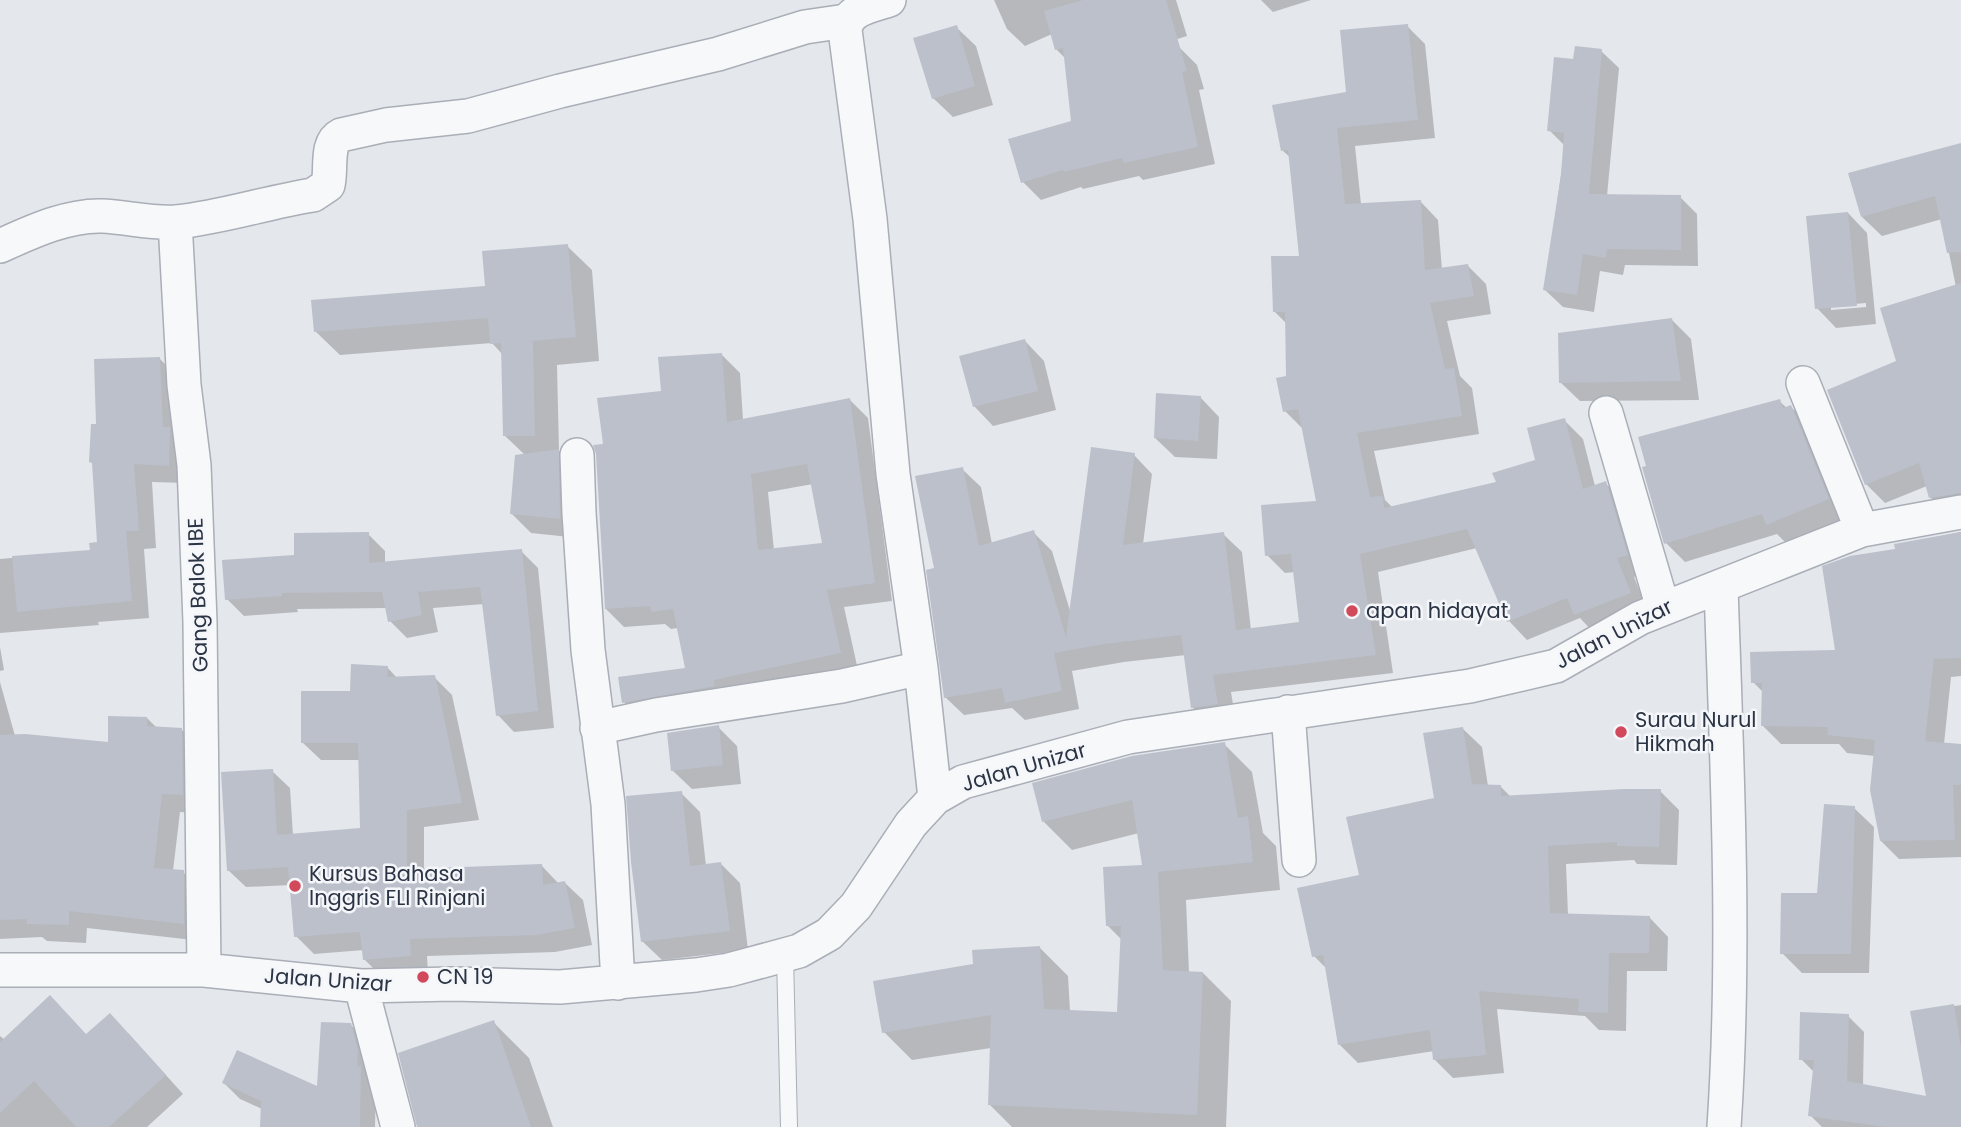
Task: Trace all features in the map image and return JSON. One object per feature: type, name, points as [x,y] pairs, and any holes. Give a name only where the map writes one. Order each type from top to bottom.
[{"type":"street","points":[[889,0],[852,14],[846,21],[845,41],[870,219],[893,474],[921,668],[935,798]]},
{"type":"street","points":[[0,246],[38,229],[76,220],[102,216],[175,222],[313,195],[328,185],[332,144],[336,137],[341,135],[386,125],[468,116],[560,91],[719,54],[805,27],[846,21]]},
{"type":"street","name":"Gang Balok IBE","points":[[175,222],[184,385],[195,491],[200,622],[204,970]]},
{"type":"street","points":[[1803,383],[1862,530]]},
{"type":"street","points":[[1606,413],[1663,608]]},
{"type":"street","points":[[578,455],[587,637],[608,804],[618,983]]},
{"type":"street","name":"Jalan Unizar","points":[[0,970],[204,970],[360,985],[560,987],[707,974],[785,956],[814,943],[835,927],[856,906],[911,824],[935,798],[963,782],[1128,737],[1470,686],[1556,666],[1640,618],[1862,530],[1961,512]]},
{"type":"street","points":[[1721,587],[1728,805],[1730,1025],[1724,1127]]},
{"type":"street","points":[[597,728],[656,715],[842,686],[921,668]]},
{"type":"street","points":[[1288,712],[1299,860]]},
{"type":"street","points":[[360,985],[398,1127]]},
{"type":"lane","points":[[785,956],[789,1127]]},
{"type":"building","points":[[1083,0],[1166,0],[1187,71],[1182,72],[1198,147],[1124,163],[1122,158],[1064,172],[1063,170],[1021,183],[1008,139],[1071,121],[1063,48],[1055,50],[1044,11]]},
{"type":"building","points":[[1408,24],[1418,120],[1337,128],[1345,204],[1421,200],[1425,270],[1468,264],[1474,296],[1430,303],[1445,369],[1454,368],[1462,416],[1357,433],[1370,497],[1383,496],[1384,508],[1496,482],[1492,473],[1535,460],[1527,428],[1565,418],[1583,489],[1606,481],[1628,555],[1617,558],[1631,593],[1574,615],[1567,598],[1507,622],[1467,529],[1360,554],[1376,655],[1213,675],[1218,704],[1191,708],[1181,635],[1054,653],[1062,691],[1005,703],[1002,688],[944,698],[926,570],[934,568],[915,476],[963,467],[979,546],[1034,530],[1066,637],[1091,447],[1135,453],[1123,545],[1224,532],[1236,630],[1299,622],[1291,554],[1265,556],[1261,505],[1316,501],[1298,409],[1283,412],[1276,378],[1286,376],[1285,312],[1273,312],[1271,256],[1299,256],[1288,150],[1281,151],[1272,105],[1346,92],[1340,30]]},
{"type":"building","points":[[957,25],[975,86],[932,99],[913,38]]},
{"type":"building","points":[[1575,46],[1602,49],[1589,194],[1681,195],[1681,250],[1607,249],[1606,258],[1583,254],[1577,295],[1543,290],[1561,175],[1564,133],[1547,131],[1554,57],[1573,59]]},
{"type":"building","points":[[1961,143],[1961,252],[1947,253],[1935,196],[1861,217],[1848,173]]},
{"type":"building","points":[[1848,212],[1857,306],[1815,309],[1806,216]]},
{"type":"building","points":[[568,244],[576,337],[533,341],[535,436],[503,436],[501,343],[490,344],[488,318],[314,332],[311,300],[485,286],[482,251]]},
{"type":"building","points":[[1961,283],[1961,493],[1929,498],[1919,463],[1865,485],[1827,390],[1896,361],[1880,308]]},
{"type":"building","points":[[1672,318],[1681,381],[1559,383],[1558,333]]},
{"type":"building","points":[[1025,339],[1038,391],[973,407],[959,356]]},
{"type":"building","points":[[722,353],[727,422],[850,398],[875,583],[827,590],[841,653],[714,680],[715,686],[622,703],[618,677],[685,668],[673,609],[651,612],[650,606],[605,609],[596,454],[593,445],[603,444],[597,398],[661,391],[658,357]],"holes":[[[807,464],[822,543],[758,550],[751,474]]]},
{"type":"building","points":[[160,357],[163,427],[170,427],[169,466],[134,464],[139,531],[126,531],[132,601],[17,612],[12,556],[90,550],[89,543],[97,542],[92,463],[89,462],[91,424],[96,424],[94,359]]},
{"type":"building","points":[[1156,393],[1201,396],[1198,441],[1154,438]]},
{"type":"building","points":[[1780,399],[1783,408],[1791,405],[1829,499],[1766,525],[1762,514],[1664,544],[1642,467],[1646,466],[1638,437]]},
{"type":"building","points":[[559,449],[560,519],[510,514],[515,455]]},
{"type":"building","points":[[369,532],[369,563],[522,549],[538,711],[496,716],[480,587],[418,592],[422,615],[388,622],[382,592],[282,593],[282,596],[225,600],[222,560],[294,555],[294,533]]},
{"type":"building","points":[[1961,532],[1961,658],[1934,659],[1925,741],[1961,744],[1961,785],[1953,785],[1955,840],[1880,841],[1870,790],[1875,740],[1827,735],[1828,727],[1761,726],[1762,683],[1751,683],[1750,652],[1835,650],[1822,566],[1850,556],[1895,549],[1894,544]]},
{"type":"building","points":[[351,664],[388,666],[387,677],[435,675],[462,803],[407,810],[407,869],[542,864],[543,885],[565,881],[575,928],[536,935],[410,939],[411,956],[363,960],[360,932],[294,937],[288,867],[227,871],[221,772],[273,769],[277,835],[360,828],[358,743],[301,743],[301,691],[350,691]]},
{"type":"building","points":[[108,716],[147,717],[147,726],[182,728],[183,795],[162,794],[154,868],[184,870],[184,924],[69,911],[69,925],[27,924],[27,919],[0,920],[0,735],[25,734],[108,742]]},
{"type":"building","points":[[719,725],[723,765],[671,771],[667,733]]},
{"type":"building","points":[[1463,727],[1472,784],[1501,785],[1501,796],[1661,789],[1659,847],[1617,846],[1617,842],[1548,846],[1550,913],[1650,916],[1649,953],[1609,953],[1608,1013],[1578,1012],[1579,999],[1479,991],[1486,1055],[1433,1060],[1430,1030],[1338,1045],[1323,955],[1312,957],[1297,888],[1359,875],[1346,817],[1434,798],[1423,733]]},
{"type":"building","points":[[1225,742],[1238,818],[1248,816],[1253,862],[1158,872],[1163,970],[1203,972],[1197,1115],[988,1105],[991,1015],[882,1033],[873,981],[973,964],[972,950],[1040,946],[1044,1009],[1117,1012],[1121,926],[1106,926],[1103,867],[1142,865],[1132,800],[1042,822],[1032,783],[1132,756]]},
{"type":"building","points":[[682,791],[690,866],[721,862],[730,931],[641,942],[626,796]]},
{"type":"building","points":[[1824,804],[1855,806],[1851,954],[1780,954],[1781,893],[1817,893]]},
{"type":"building","points":[[50,995],[86,1034],[110,1013],[166,1075],[109,1127],[76,1127],[34,1081],[0,1113],[0,1042]]},
{"type":"building","points":[[1954,1004],[1961,1048],[1961,1127],[1885,1127],[1808,1116],[1814,1060],[1799,1060],[1800,1012],[1849,1014],[1847,1081],[1926,1096],[1910,1011]]},
{"type":"building","points":[[494,1020],[531,1127],[417,1127],[398,1053]]},
{"type":"building","points":[[321,1022],[351,1023],[358,1050],[357,1067],[361,1065],[360,1127],[260,1127],[261,1101],[222,1083],[237,1050],[317,1086]]},
{"type":"place","name":"apan hidayat","points":[[1352,611]]},
{"type":"place","name":"Surau Nurul Hikmah","points":[[1621,732]]},
{"type":"place","name":"Kursus Bahasa Inggris FLI Rinjani","points":[[295,886]]},
{"type":"place","name":"CN 19","points":[[423,977]]}]
